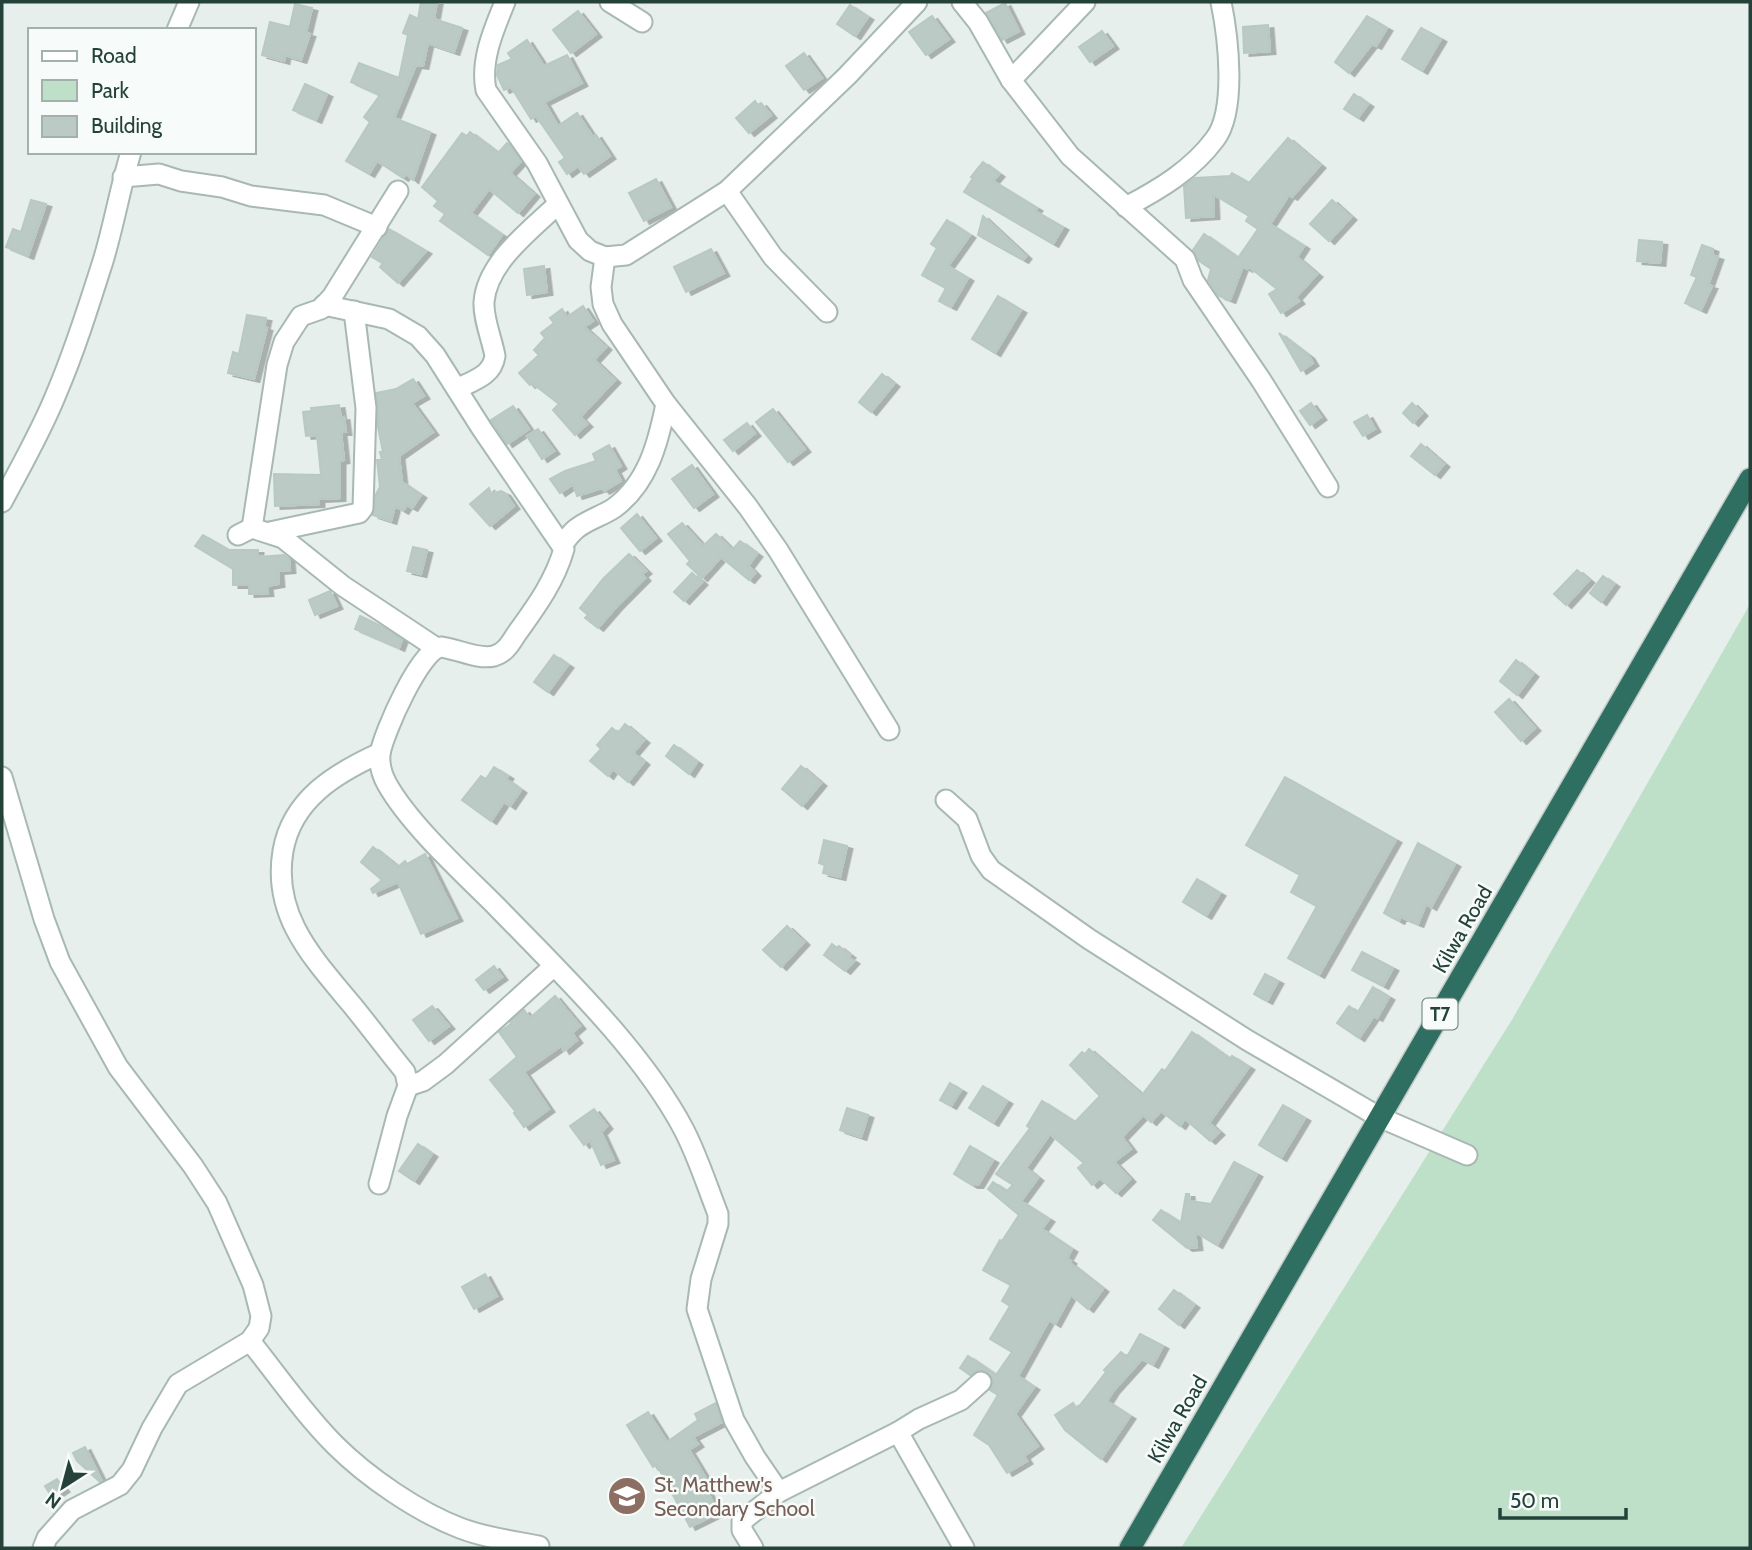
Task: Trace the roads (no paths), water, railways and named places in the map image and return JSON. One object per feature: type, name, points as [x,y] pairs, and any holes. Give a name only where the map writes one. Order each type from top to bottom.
[{"type":"highway","name":"Kilwa Road","points":[[1130,1548],[1750,479]]},
{"type":"street","points":[[178,28],[189,2]]},
{"type":"street","points":[[505,2],[488,47],[484,81],[486,90],[537,163],[578,240],[590,251],[605,257],[626,255],[727,191],[847,76],[917,2]]},
{"type":"street","points":[[610,2],[642,22]]},
{"type":"street","points":[[1011,80],[1085,2]]},
{"type":"street","points":[[1126,207],[1168,184],[1217,137],[1226,111],[1230,67],[1227,28],[1221,2]]},
{"type":"street","points":[[969,4],[1011,80],[1070,156],[1185,259],[1193,281],[1255,369],[1328,487]]},
{"type":"street","points":[[2,502],[8,476],[57,393],[102,262],[130,154]]},
{"type":"street","points":[[123,177],[159,174],[251,196],[324,205],[377,227]]},
{"type":"street","points":[[253,532],[279,354],[284,342],[301,316],[317,311],[324,305],[398,191]]},
{"type":"street","points":[[727,191],[773,257],[827,312]]},
{"type":"street","points":[[457,389],[489,372],[494,364],[495,356],[484,304],[489,283],[505,257],[558,204]]},
{"type":"street","points":[[605,257],[601,287],[603,304],[612,324],[666,404],[748,507],[778,550],[890,730]]},
{"type":"street","points":[[253,532],[297,548],[343,586],[435,647],[484,656],[495,656],[508,648],[551,583],[563,553],[562,545],[435,355],[418,337],[389,318],[324,305]]},
{"type":"street","points":[[253,532],[359,513],[363,508],[366,408],[354,311]]},
{"type":"street","points":[[562,545],[576,529],[615,507],[634,492],[652,456],[666,404]]},
{"type":"street","points":[[435,647],[414,674],[380,753],[380,770],[397,799],[428,835],[554,966],[631,1052],[661,1091],[684,1130],[718,1214],[718,1224],[701,1279],[697,1309],[734,1420],[779,1492]]},
{"type":"street","points":[[379,1184],[408,1086],[405,1072],[330,980],[302,940],[286,908],[279,874],[293,820],[307,799],[328,781],[380,753]]},
{"type":"street","points":[[2,777],[44,919],[60,962],[118,1067],[218,1203],[253,1285],[261,1316],[259,1328],[250,1341],[178,1384],[152,1428],[132,1470],[120,1485],[72,1510],[47,1538],[43,1548]]},
{"type":"street","points":[[946,800],[967,819],[987,866],[1089,939],[1247,1040],[1379,1117],[1467,1155]]},
{"type":"street","points":[[408,1086],[423,1081],[446,1064],[554,966]]},
{"type":"street","points":[[250,1341],[333,1443],[373,1476],[434,1517],[490,1537],[539,1546]]},
{"type":"street","points":[[752,1548],[742,1530],[742,1521],[779,1492],[961,1400],[981,1382]]},
{"type":"street","points":[[898,1432],[964,1548]]},
{"type":"place","name":"St. Matthew's Secondary School","points":[[627,1496]]}]
